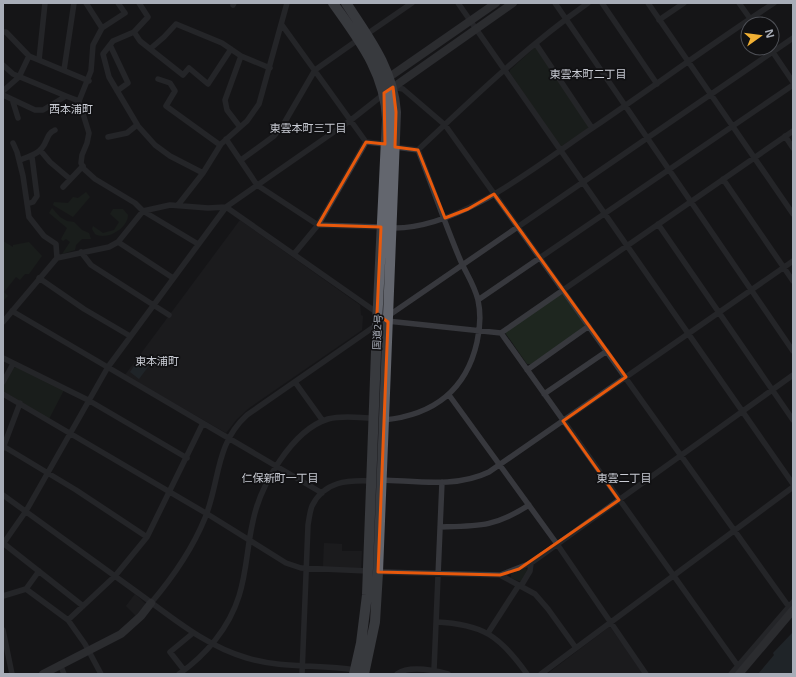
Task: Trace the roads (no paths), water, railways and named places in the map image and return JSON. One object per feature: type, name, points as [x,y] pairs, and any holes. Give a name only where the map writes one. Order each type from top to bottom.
[{"type":"highway","name":"国道2号","points":[[333,3],[380,55],[396,112],[393,228],[383,319]]},
{"type":"highway","name":"国道2号","points":[[346,3],[363,37]]},
{"type":"highway","name":"国道2号","points":[[364,673],[375,622],[378,572],[377,481],[383,319],[381,227],[387,119],[384,94],[388,82]]},
{"type":"highway","name":"国道2号","points":[[364,673],[364,620],[377,481]]},
{"type":"street","points":[[39,60],[45,3]]},
{"type":"street","points":[[64,70],[74,3]]},
{"type":"street","points":[[86,3],[102,28]]},
{"type":"street","points":[[118,3],[125,14],[102,28],[93,46],[89,81],[79,101],[89,133],[82,155],[83,166],[95,179],[134,203],[143,212],[198,244]]},
{"type":"street","points":[[139,3],[148,17],[134,32],[113,41],[104,54],[109,77],[137,125],[154,145],[170,156],[203,173]]},
{"type":"street","points":[[178,205],[203,173],[220,145],[247,121],[259,104],[287,3]]},
{"type":"street","points":[[241,160],[274,136],[283,125],[315,70],[363,37],[403,5],[412,3]]},
{"type":"street","points":[[458,3],[561,149],[793,486],[735,531],[541,674]]},
{"type":"street","points":[[388,82],[496,3]]},
{"type":"street","points":[[388,82],[476,29],[513,3]]},
{"type":"street","points":[[555,3],[793,351]]},
{"type":"street","points":[[418,150],[505,70],[566,19],[588,3]]},
{"type":"street","points":[[602,3],[657,84]]},
{"type":"street","points":[[648,3],[793,214]]},
{"type":"street","points":[[659,20],[684,3]]},
{"type":"street","points":[[739,3],[748,16]]},
{"type":"street","points":[[758,16],[774,3]]},
{"type":"street","points":[[150,49],[176,24],[222,42],[241,56],[270,68]]},
{"type":"street","points":[[282,25],[366,142],[385,144]]},
{"type":"street","points":[[393,228],[430,223],[468,209],[494,194],[688,62],[740,29]]},
{"type":"street","points":[[4,31],[29,56],[89,81]]},
{"type":"street","points":[[134,32],[140,41],[183,75],[189,68],[208,84],[231,49]]},
{"type":"street","points":[[780,45],[793,38]]},
{"type":"street","points":[[536,44],[592,128]]},
{"type":"street","points":[[110,45],[128,83],[117,91]]},
{"type":"street","points":[[3,90],[19,76],[29,56]]},
{"type":"street","points":[[240,127],[227,110],[226,100],[241,56]]},
{"type":"street","points":[[44,674],[60,664],[121,634],[141,616],[151,603],[184,560],[206,514],[222,452],[236,424],[383,319],[710,94],[763,56]]},
{"type":"street","points":[[478,300],[606,214],[793,84],[775,56]]},
{"type":"street","points":[[3,65],[13,74],[79,101]]},
{"type":"street","points":[[158,79],[170,83],[175,91],[166,106],[220,145]]},
{"type":"street","points":[[388,82],[402,89],[445,125],[791,608]]},
{"type":"street","points":[[84,606],[3,544],[26,511],[108,367],[226,207],[351,120],[384,94]]},
{"type":"street","points":[[3,95],[35,110],[43,110],[66,96]]},
{"type":"street","points":[[14,100],[13,102],[18,118]]},
{"type":"street","points":[[108,137],[127,133],[137,125]]},
{"type":"street","points":[[20,160],[32,157],[40,150],[47,136],[55,130]]},
{"type":"street","points":[[3,321],[57,258],[109,247],[118,242],[143,212],[160,207],[178,205],[208,208],[226,207],[294,254],[383,319],[501,333],[793,131]]},
{"type":"street","points":[[785,136],[793,148]]},
{"type":"street","points":[[226,139],[257,185],[318,225],[381,227]]},
{"type":"street","points":[[12,142],[20,160],[29,217],[44,236],[56,244],[57,258]]},
{"type":"street","points":[[294,254],[318,225],[366,142]]},
{"type":"street","points":[[395,147],[418,150]]},
{"type":"street","points":[[40,150],[50,162],[70,179]]},
{"type":"street","points":[[193,633],[170,652],[181,672],[212,644],[230,618],[239,596],[245,573],[257,502],[267,480],[276,466],[298,440],[312,427],[323,421],[341,417],[379,419],[411,415],[428,409],[449,395],[464,378],[474,355],[479,331],[478,300],[418,150]]},
{"type":"street","points":[[27,204],[33,202],[37,196],[32,157]]},
{"type":"street","points":[[63,187],[83,166]]},
{"type":"street","points":[[723,179],[793,281]]},
{"type":"street","points":[[658,224],[793,420]]},
{"type":"street","points":[[118,242],[173,278]]},
{"type":"street","points":[[81,252],[91,265],[169,315]]},
{"type":"street","points":[[302,674],[308,525],[312,506],[322,493],[335,484],[350,480],[442,482],[467,480],[478,477],[500,465],[793,261]]},
{"type":"street","points":[[39,278],[84,309],[130,336]]},
{"type":"street","points":[[12,311],[322,493]]},
{"type":"street","points":[[527,370],[589,326]]},
{"type":"street","points":[[501,333],[738,670]]},
{"type":"street","points":[[544,394],[607,351]]},
{"type":"street","points":[[3,358],[88,400],[187,458]]},
{"type":"street","points":[[3,382],[13,364]]},
{"type":"street","points":[[378,572],[500,576],[531,563],[793,375]]},
{"type":"street","points":[[295,382],[323,421]]},
{"type":"street","points":[[3,394],[170,492],[286,563],[306,568],[368,571]]},
{"type":"street","points":[[449,395],[557,544],[610,624],[646,674]]},
{"type":"street","points":[[20,403],[3,447],[48,473],[147,537]]},
{"type":"street","points":[[68,620],[115,576],[147,537],[203,423]]},
{"type":"street","points":[[434,670],[442,482]]},
{"type":"street","points":[[3,495],[193,633],[228,652],[257,661],[364,673]]},
{"type":"street","points":[[440,527],[480,526],[497,523],[529,505]]},
{"type":"street","points":[[488,633],[530,571],[531,563]]},
{"type":"street","points":[[3,596],[26,589],[39,571]]},
{"type":"street","points":[[500,576],[535,594],[548,609],[576,648]]},
{"type":"street","points":[[26,589],[68,620],[101,674]]},
{"type":"street","points":[[732,674],[738,670],[791,608],[793,602]]},
{"type":"street","points":[[436,622],[471,626],[488,633],[513,655],[527,674]]},
{"type":"street","points":[[3,630],[5,651],[12,674]]},
{"type":"street","points":[[60,664],[64,674]]},
{"type":"street","points":[[397,674],[407,670],[434,670],[448,674]]},
{"type":"district","name":"東雲本町二丁目","points":[[588,73]]},
{"type":"district","name":"西本浦町","points":[[71,108]]},
{"type":"district","name":"東雲本町三丁目","points":[[308,127]]},
{"type":"district","name":"東本浦町","points":[[157,360]]},
{"type":"district","name":"仁保新町一丁目","points":[[280,477]]},
{"type":"district","name":"東雲二丁目","points":[[624,477]]}]
